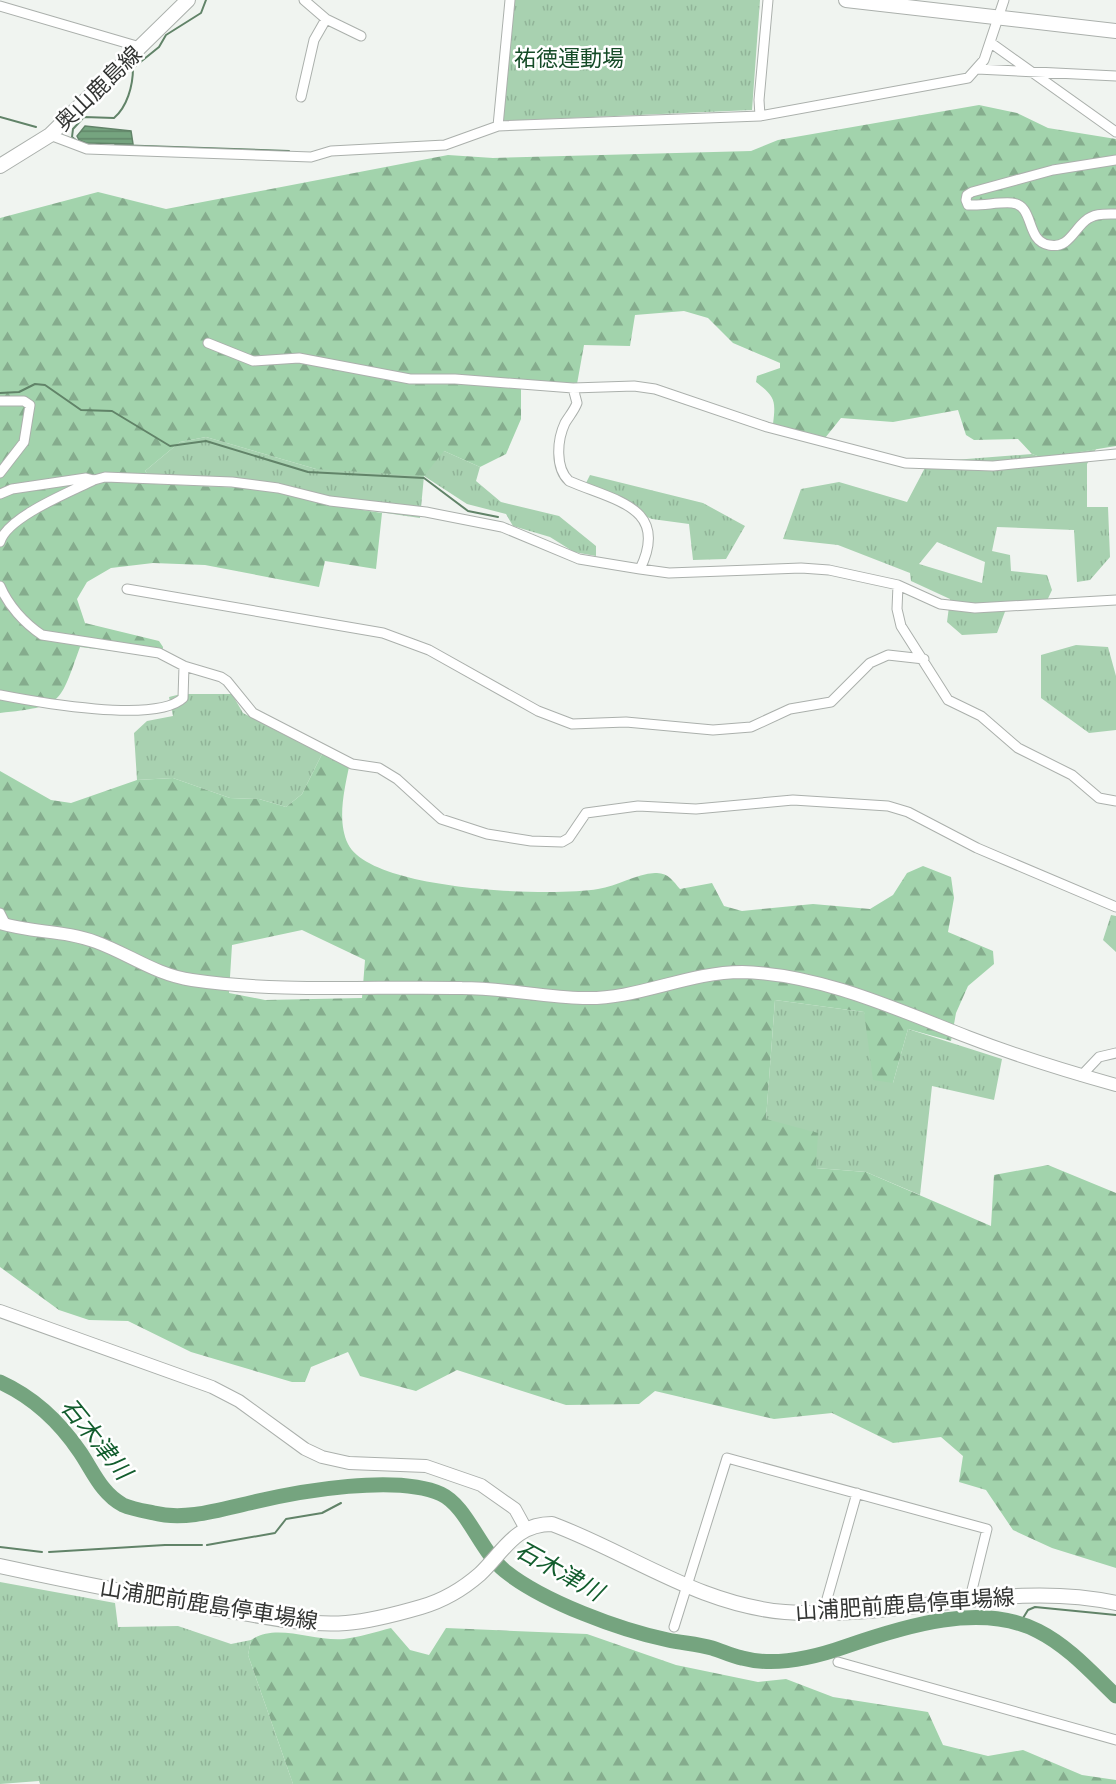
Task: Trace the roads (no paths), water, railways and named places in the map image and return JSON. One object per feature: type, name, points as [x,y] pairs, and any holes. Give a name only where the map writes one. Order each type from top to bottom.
[{"type":"main road","name":"奥山鹿島線","points":[[0,166],[50,135],[188,0]]},
{"type":"main road","points":[[846,0],[1116,31]]},
{"type":"main road","name":"山浦肥前鹿島停車場線","points":[[0,1566],[126,1593],[285,1620],[329,1623],[375,1619],[423,1607],[449,1595],[482,1572],[525,1528],[536,1524],[552,1524],[686,1587],[717,1599],[784,1612],[823,1613],[970,1598],[1069,1597],[1116,1603]]},
{"type":"street","points":[[304,0],[326,19],[362,36]]},
{"type":"street","points":[[498,126],[510,0]]},
{"type":"street","points":[[760,116],[759,100],[768,0]]},
{"type":"street","points":[[50,135],[87,149],[311,157],[332,151],[445,145],[498,126],[760,116],[968,78],[984,60],[1004,0]]},
{"type":"street","points":[[0,6],[140,46]]},
{"type":"street","points":[[301,97],[314,40],[326,19]]},
{"type":"street","points":[[991,43],[1116,132]]},
{"type":"street","points":[[977,69],[1116,76]]},
{"type":"street","points":[[1116,160],[1053,170],[972,192],[967,195],[966,200],[968,205],[974,206],[1012,203],[1020,206],[1025,211],[1035,238],[1041,243],[1052,246],[1063,244],[1072,238],[1086,220],[1098,214],[1116,214]]},
{"type":"street","points":[[208,343],[253,361],[299,358],[410,379],[455,379],[573,388],[634,386],[655,389],[767,427],[905,463],[993,466],[1116,454]]},
{"type":"street","points":[[573,388],[577,403],[564,424],[558,462],[561,473],[569,481],[634,509],[645,519],[650,533],[649,551],[640,570]]},
{"type":"street","points":[[0,401],[24,401],[30,405],[24,442],[0,473]]},
{"type":"street","points":[[0,542],[5,530],[20,519],[94,480],[105,477],[232,482],[278,488],[330,501],[486,523],[547,544],[579,559],[640,570],[669,573],[801,568],[855,574],[898,585],[940,604],[975,608],[1116,600]]},
{"type":"street","points":[[0,494],[44,484],[86,478],[94,480]]},
{"type":"street","points":[[898,585],[897,609],[901,626],[948,700],[981,716],[1018,748],[1072,775],[1099,798],[1116,801]]},
{"type":"street","points":[[0,586],[12,607],[42,635],[159,653],[184,666],[227,681],[252,713],[352,764],[379,768],[397,779],[441,819],[487,834],[531,841],[562,842],[568,838],[586,813],[638,806],[696,809],[793,800],[888,806],[908,812],[977,848],[1116,907]]},
{"type":"street","points":[[127,589],[383,633],[429,650],[538,711],[572,724],[626,722],[713,730],[751,727],[790,709],[831,702],[870,663],[888,655],[924,659]]},
{"type":"street","points":[[0,695],[47,705],[116,711],[163,707],[183,698],[184,666]]},
{"type":"street","points":[[0,913],[3,924],[97,942],[152,970],[189,980],[266,988],[506,989],[584,998],[626,994],[688,977],[742,972],[812,982],[866,998],[1019,1056],[1116,1085]]},
{"type":"street","points":[[1081,1076],[1099,1058],[1116,1053]]},
{"type":"street","points":[[0,1311],[212,1387],[239,1401],[304,1449],[322,1456],[349,1463],[426,1466],[481,1485],[515,1509],[525,1528]]},
{"type":"street","points":[[674,1628],[727,1458],[987,1529],[970,1598]]},
{"type":"street","points":[[823,1613],[858,1493]]},
{"type":"street","points":[[838,1662],[1116,1740]]},
{"type":"waterway","points":[[77,141],[72,137],[73,129],[84,117],[114,118],[119,113],[128,96],[133,68],[159,47],[166,35],[201,13],[206,0]]},
{"type":"waterway","points":[[0,117],[36,127]]},
{"type":"waterway","points":[[115,145],[289,151]]},
{"type":"waterway","points":[[0,393],[19,392],[35,384],[45,385],[81,410],[112,411],[170,446],[206,441],[308,472],[424,478],[468,511],[498,517]]},
{"type":"waterway","name":"石木津川","points":[[0,1382],[23,1395],[54,1420],[72,1441],[109,1494],[123,1505],[134,1509],[179,1516],[348,1486],[400,1485],[422,1488],[441,1494],[450,1500],[466,1518],[496,1562],[521,1582],[561,1604],[628,1629],[668,1640],[716,1649],[755,1661],[782,1661],[822,1654],[918,1625],[943,1620],[992,1618],[1016,1622],[1049,1637],[1079,1660],[1116,1696]]},
{"type":"waterway","points":[[207,1545],[275,1533],[286,1519],[322,1513],[341,1503]]},
{"type":"waterway","points":[[49,1552],[202,1545]]},
{"type":"waterway","points":[[0,1547],[42,1552]]},
{"type":"waterway","points":[[1020,1623],[1028,1610],[1035,1607],[1116,1615]]},
{"type":"park label","name":"祐徳運動場","points":[[569,58]]}]
